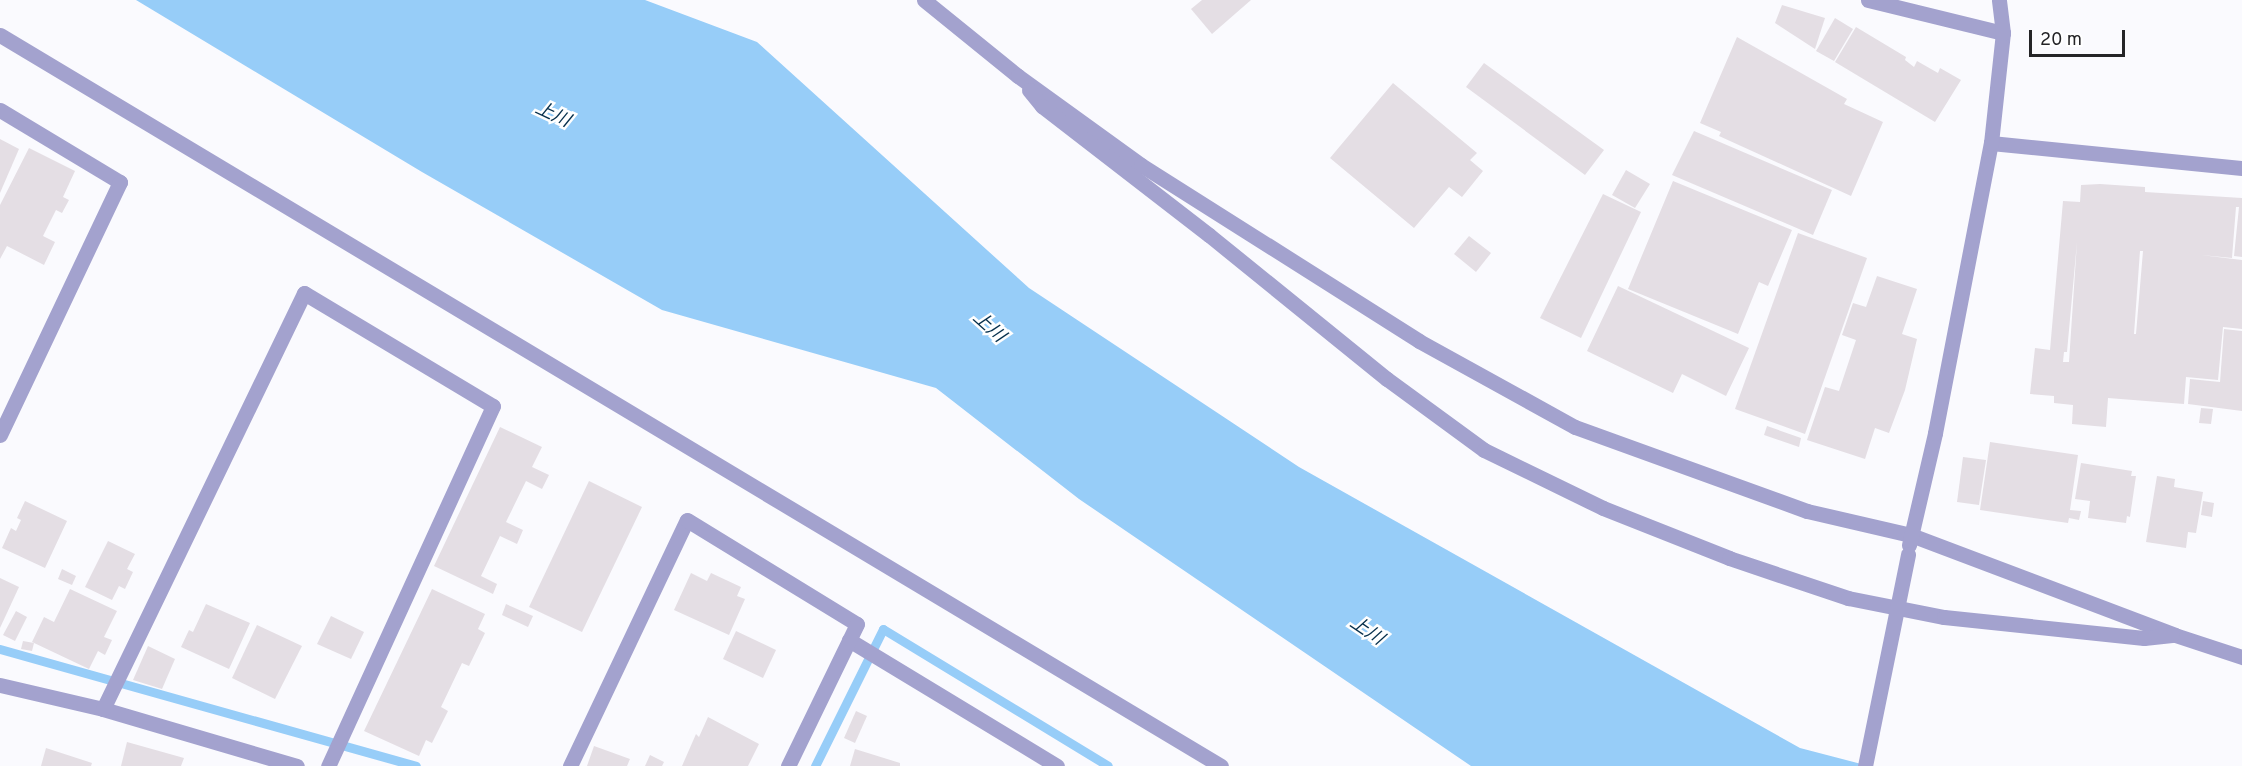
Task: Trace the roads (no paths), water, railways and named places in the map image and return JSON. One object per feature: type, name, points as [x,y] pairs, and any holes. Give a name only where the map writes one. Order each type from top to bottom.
[{"type":"street","points":[[924,0],[1018,76],[1141,165],[1409,335],[1575,428],[1807,511],[1911,535],[2175,635],[2242,657]]},
{"type":"street","points":[[1868,0],[2003,33]]},
{"type":"street","points":[[1865,766],[1911,535],[1935,433],[1991,143],[2003,33],[1999,0]]},
{"type":"street","points":[[0,35],[1221,766]]},
{"type":"street","points":[[1018,76],[1042,106],[1209,235],[1387,379],[1484,450],[1603,508],[1729,558],[1848,598],[1944,617],[2144,638],[2175,635]]},
{"type":"street","points":[[0,110],[120,182],[0,435]]},
{"type":"street","points":[[1991,143],[2242,168]]},
{"type":"street","points":[[103,709],[304,293],[494,406],[328,766]]},
{"type":"street","points":[[570,766],[687,520],[857,624],[788,766]]},
{"type":"street","points":[[849,640],[1057,766]]},
{"type":"street","points":[[0,684],[103,709],[297,766]]},
{"type":"water","name":"上川","points":[[136,0],[645,0],[757,42],[1029,288],[1299,467],[1800,748],[1869,766],[1471,766],[1079,499],[936,388],[662,310],[422,172]]},
{"type":"waterway","points":[[815,766],[883,629],[1108,766]]},
{"type":"waterway","points":[[0,649],[416,766]]}]
